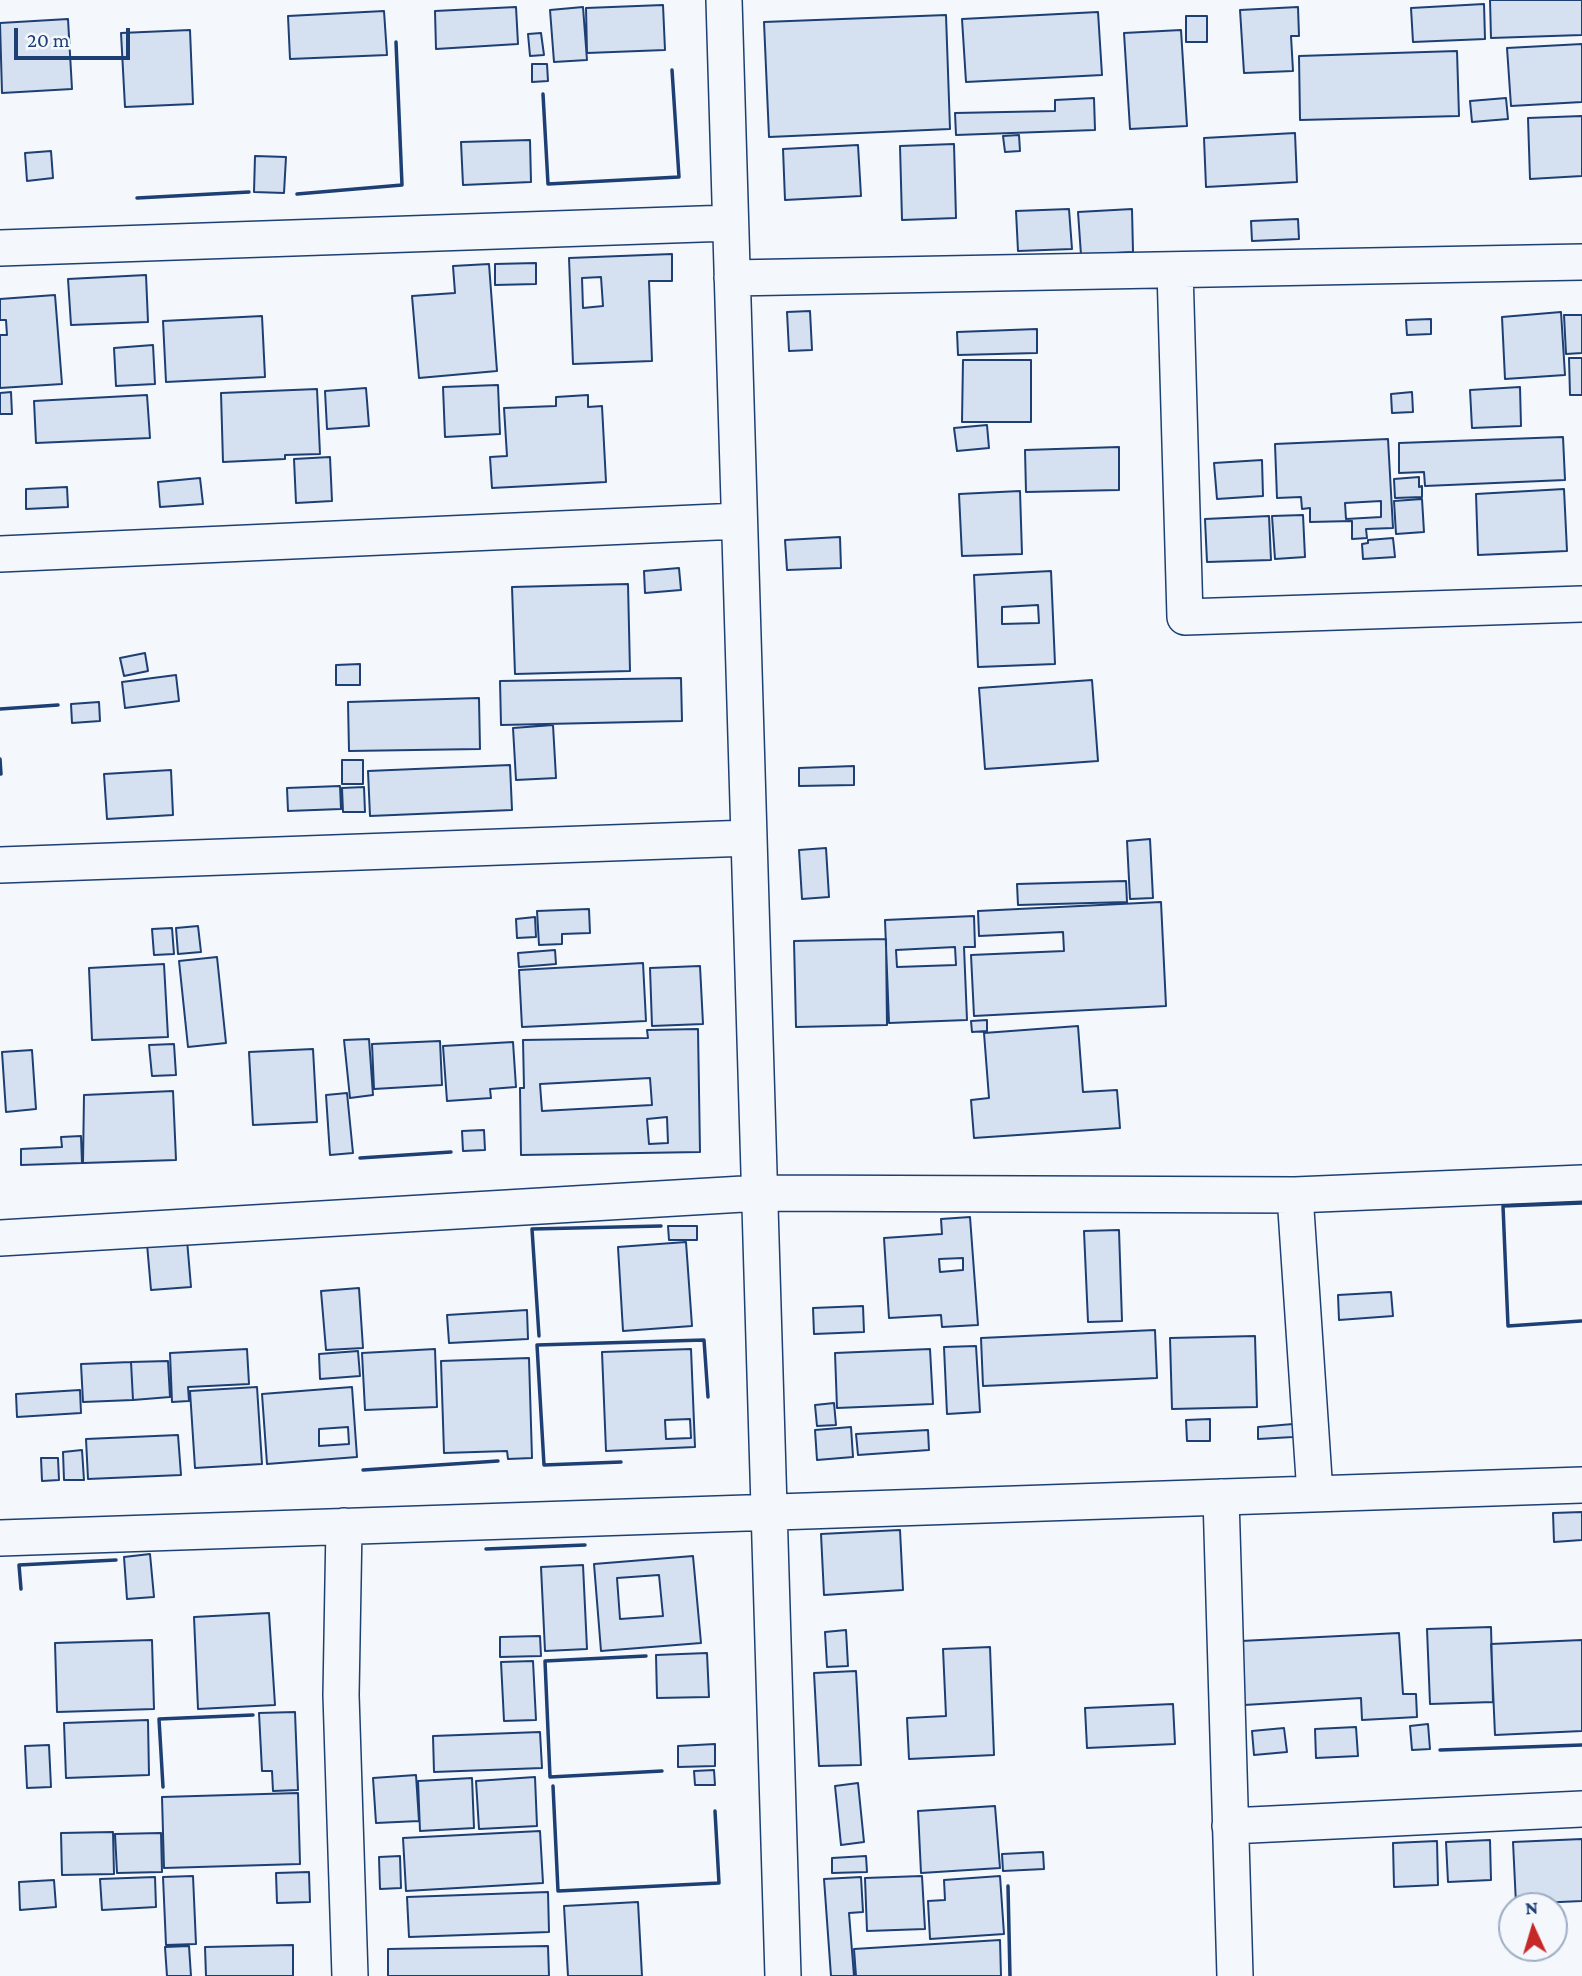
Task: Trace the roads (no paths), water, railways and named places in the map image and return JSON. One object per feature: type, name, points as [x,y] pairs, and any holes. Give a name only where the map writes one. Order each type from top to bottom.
[{"type":"street","points":[[723,0],[783,1976]]},
{"type":"street","points":[[0,248],[730,223]]},
{"type":"street","points":[[732,278],[1582,262]]},
{"type":"street","points":[[1175,270],[1185,617],[1582,604]]},
{"type":"street","points":[[0,554],[740,521]]},
{"type":"street","points":[[0,865],[749,838]]},
{"type":"street","points":[[0,1238],[760,1193],[1295,1195],[1582,1183]]},
{"type":"street","points":[[1295,1195],[1315,1494]]},
{"type":"street","points":[[0,1538],[1582,1485]]},
{"type":"street","points":[[1221,1497],[1234,1976]]},
{"type":"street","points":[[344,1526],[341,1695],[350,1976]]},
{"type":"street","points":[[1230,1826],[1582,1809]]}]
